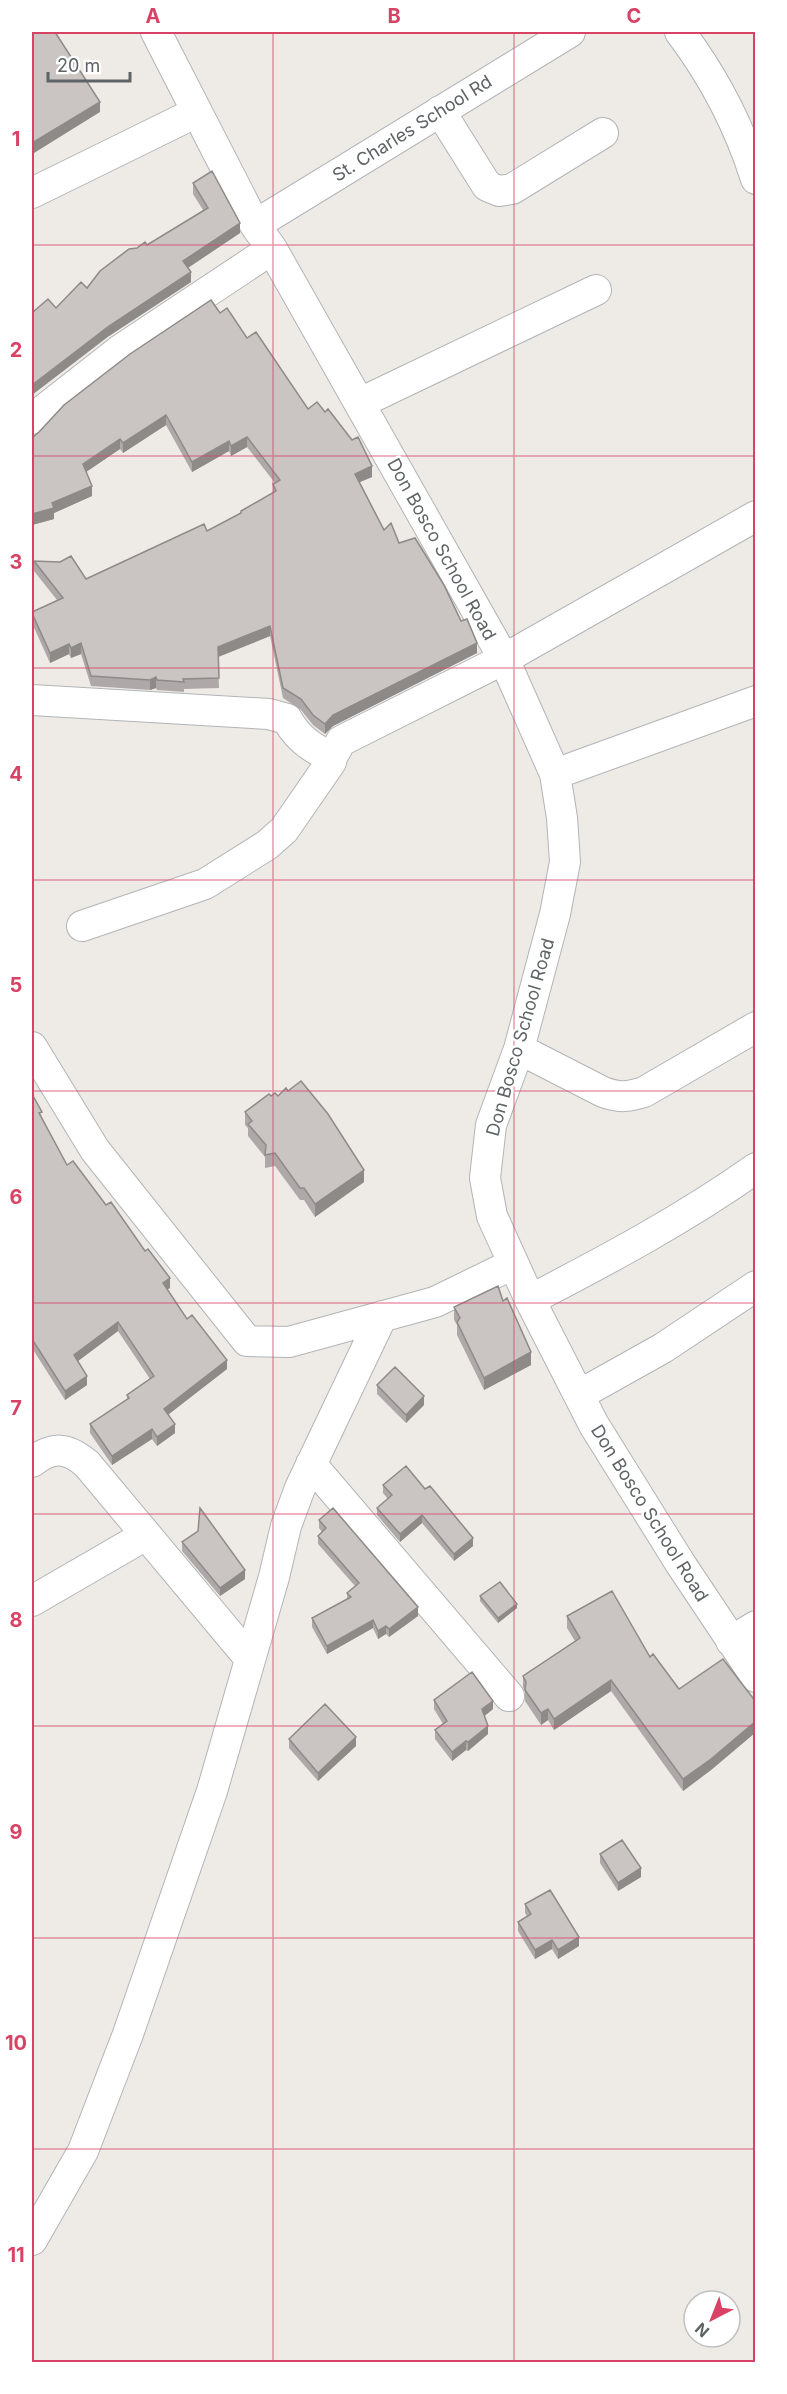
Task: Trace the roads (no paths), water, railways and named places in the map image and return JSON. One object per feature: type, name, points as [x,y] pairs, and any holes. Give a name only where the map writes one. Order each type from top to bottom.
[{"type":"street","name":"Don Bosco School Road","points":[[156,32],[264,237],[504,659],[555,774],[562,818],[565,861],[555,914],[519,1050],[491,1125],[484,1178],[492,1216],[530,1300],[594,1425],[743,1634],[756,1677]]},
{"type":"street","name":"St. Charles School Rd","points":[[32,419],[264,237],[440,111],[570,32]]},
{"type":"street","points":[[680,32],[704,64],[727,103],[756,179]]},
{"type":"street","points":[[440,111],[487,186],[499,191],[512,189],[603,133]]},
{"type":"street","points":[[32,193],[197,112]]},
{"type":"street","points":[[360,403],[596,290]]},
{"type":"street","points":[[82,926],[205,884],[267,845],[284,830],[331,762],[341,741],[504,659],[756,516]]},
{"type":"street","points":[[32,700],[269,714],[287,719],[295,734],[320,752],[332,757]]},
{"type":"street","points":[[555,774],[756,701]]},
{"type":"street","points":[[519,1050],[603,1092],[617,1097],[628,1097],[644,1092],[756,1027]]},
{"type":"street","points":[[32,1047],[95,1150],[247,1341],[289,1342],[435,1302],[513,1264]]},
{"type":"street","points":[[530,1300],[643,1241],[723,1192],[756,1168]]},
{"type":"street","points":[[579,1395],[663,1348],[756,1286]]},
{"type":"street","points":[[32,2240],[83,2151],[128,2034],[212,1791],[274,1577],[286,1526],[311,1464],[382,1316]]},
{"type":"street","points":[[32,1462],[58,1449],[75,1453],[87,1464],[250,1659]]},
{"type":"street","points":[[311,1464],[509,1696]]},
{"type":"street","points":[[32,1601],[146,1535]]}]
